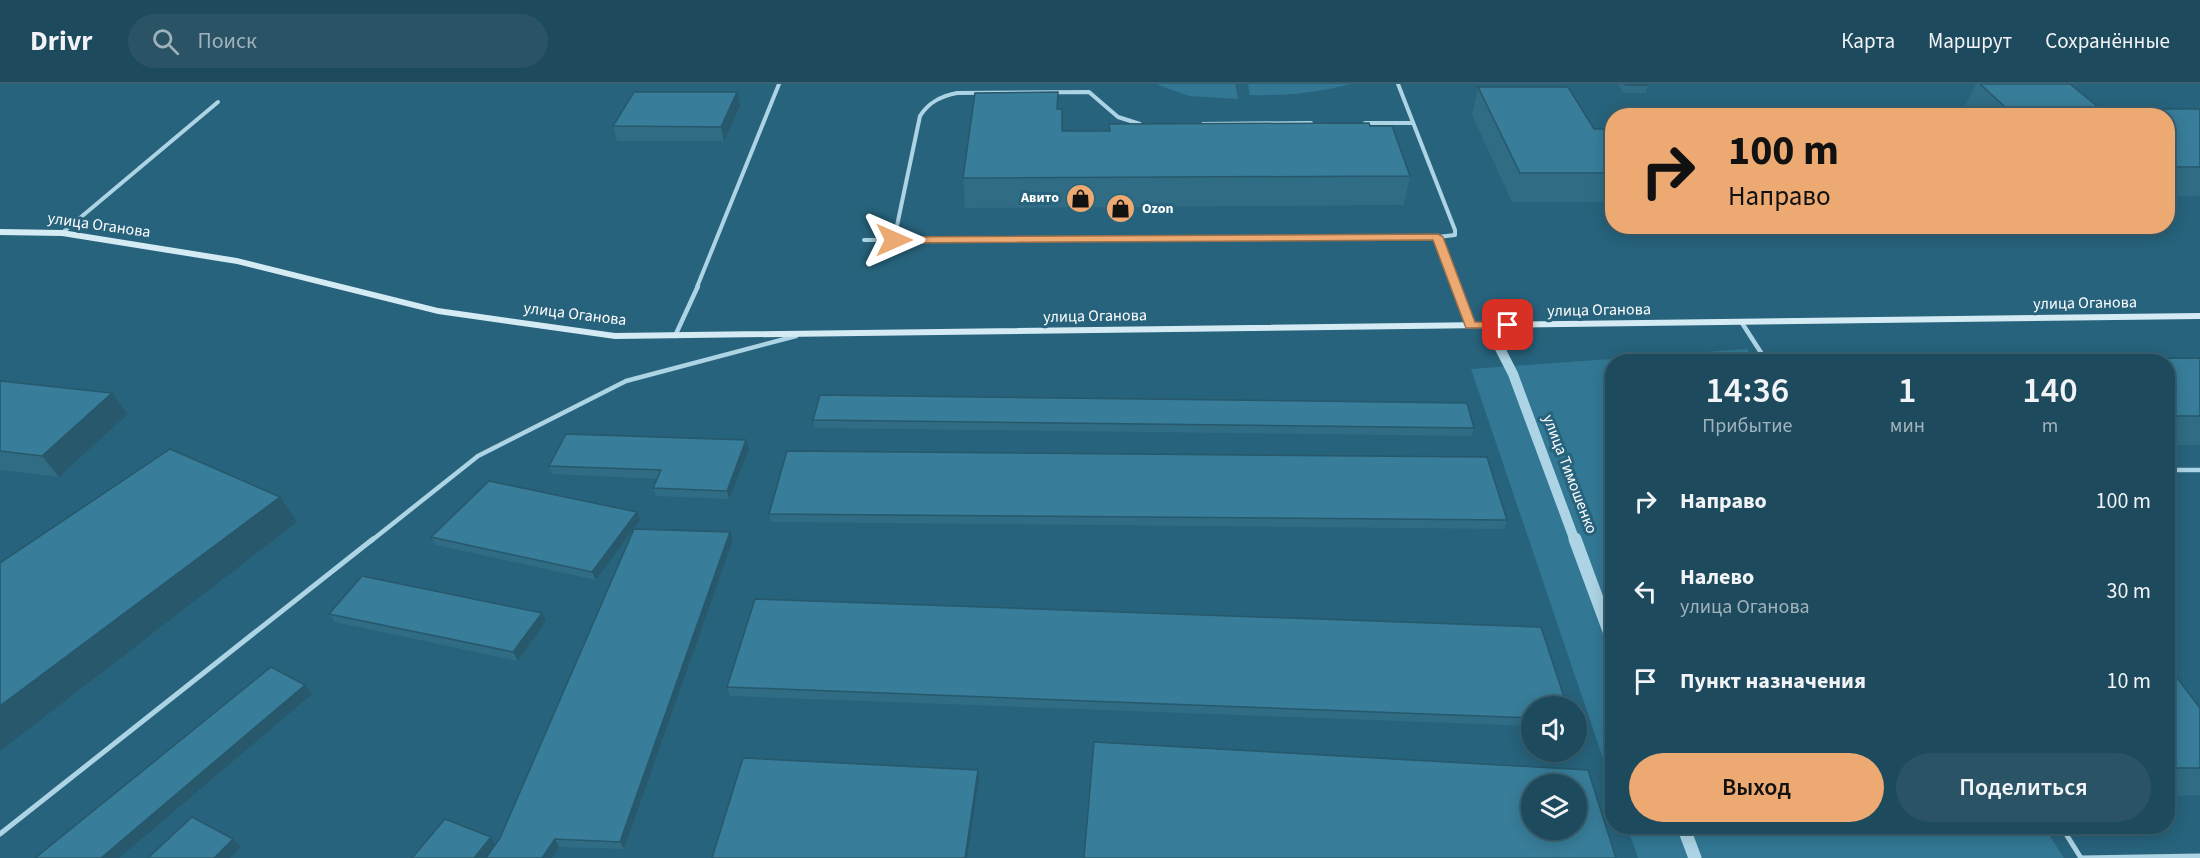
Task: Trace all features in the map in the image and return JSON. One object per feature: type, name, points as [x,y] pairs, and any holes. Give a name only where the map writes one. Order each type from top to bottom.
[{"type":"main road","name":"улица Оганова","points":[[0,232],[62,233],[237,261],[438,311],[615,336],[2200,316]]},
{"type":"street","name":"улица Тимошенко","points":[[1488,325],[1513,374],[1605,620]]},
{"type":"street","points":[[1686,834],[1695,858]]},
{"type":"lane","points":[[675,336],[702,276],[779,84]]},
{"type":"lane","points":[[1089,84],[1089,92]]},
{"type":"lane","points":[[864,240],[1438,237],[1455,235],[1398,84]]},
{"type":"lane","points":[[894,240],[920,116],[930,103],[957,93],[1089,92],[1116,118],[1125,122],[1148,124]]},
{"type":"lane","points":[[62,233],[218,102]]},
{"type":"lane","points":[[1193,124],[1320,123]]},
{"type":"lane","points":[[1355,123],[1413,123]]},
{"type":"lane","points":[[1438,237],[1470,325]]},
{"type":"lane","points":[[1742,323],[1762,354]]},
{"type":"lane","points":[[0,834],[478,456],[626,381],[798,335]]},
{"type":"lane","points":[[2175,470],[2200,470]]},
{"type":"lane","points":[[2066,834],[2081,858],[2200,856]]},
{"type":"shaded area","points":[[1156,84],[1235,84],[1238,99],[1189,96]]},
{"type":"shaded area","points":[[1248,84],[1350,84],[1313,92],[1250,95]]},
{"type":"shaded area","points":[[1747,349],[1750,354],[1678,354]]},
{"type":"shaded area","points":[[1605,359],[1605,764],[1587,711],[1587,696],[1582,696],[1471,369]]},
{"type":"shaded area","points":[[1629,834],[2049,834],[2064,858],[1638,858]]},
{"type":"building","points":[[1980,84],[2070,84],[2099,108],[2006,108]]},
{"type":"building","points":[[1478,87],[1568,87],[1594,129],[1605,129],[1605,173],[1520,173]]},
{"type":"building","points":[[634,92],[737,92],[721,127],[613,126]]},
{"type":"building","points":[[1058,92],[1057,109],[1062,109],[1062,131],[1110,131],[1109,124],[1369,123],[1370,126],[1392,126],[1410,176],[963,178],[975,93]]},
{"type":"building","points":[[2175,109],[2200,109],[2200,167],[2175,167]]},
{"type":"building","points":[[2175,358],[2200,358],[2200,416],[2175,416]]},
{"type":"building","points":[[0,381],[112,393],[42,456],[0,451]]},
{"type":"building","points":[[820,395],[1467,403],[1474,428],[813,420]]},
{"type":"building","points":[[566,434],[746,440],[727,491],[653,488],[661,470],[549,466]]},
{"type":"building","points":[[170,449],[280,497],[0,706],[0,563]]},
{"type":"building","points":[[787,451],[1487,457],[1507,520],[769,514]]},
{"type":"building","points":[[489,481],[637,512],[592,572],[431,537]]},
{"type":"building","points":[[634,529],[730,532],[620,842],[555,839],[542,858],[486,858],[500,838]]},
{"type":"building","points":[[362,576],[542,613],[513,652],[329,614]]},
{"type":"building","points":[[755,599],[1541,627],[1564,696],[1521,696],[1521,718],[727,687]]},
{"type":"building","points":[[271,667],[305,685],[101,858],[35,858]]},
{"type":"building","points":[[2175,675],[2200,708],[2200,768],[2175,768]]},
{"type":"building","points":[[1094,742],[1588,770],[1605,823],[1605,834],[1608,834],[1616,858],[1084,858]]},
{"type":"building","points":[[743,758],[978,770],[965,858],[712,858]]},
{"type":"building","points":[[192,817],[233,839],[214,858],[148,858]]},
{"type":"building","points":[[445,819],[491,837],[474,858],[412,858]]},
{"type":"place","name":"Авито","points":[[1080,198]]},
{"type":"place","name":"Ozon","points":[[1121,209]]},
{"type":"route","points":[[894,240],[1438,237],[1470,325],[1508,325]]}]
